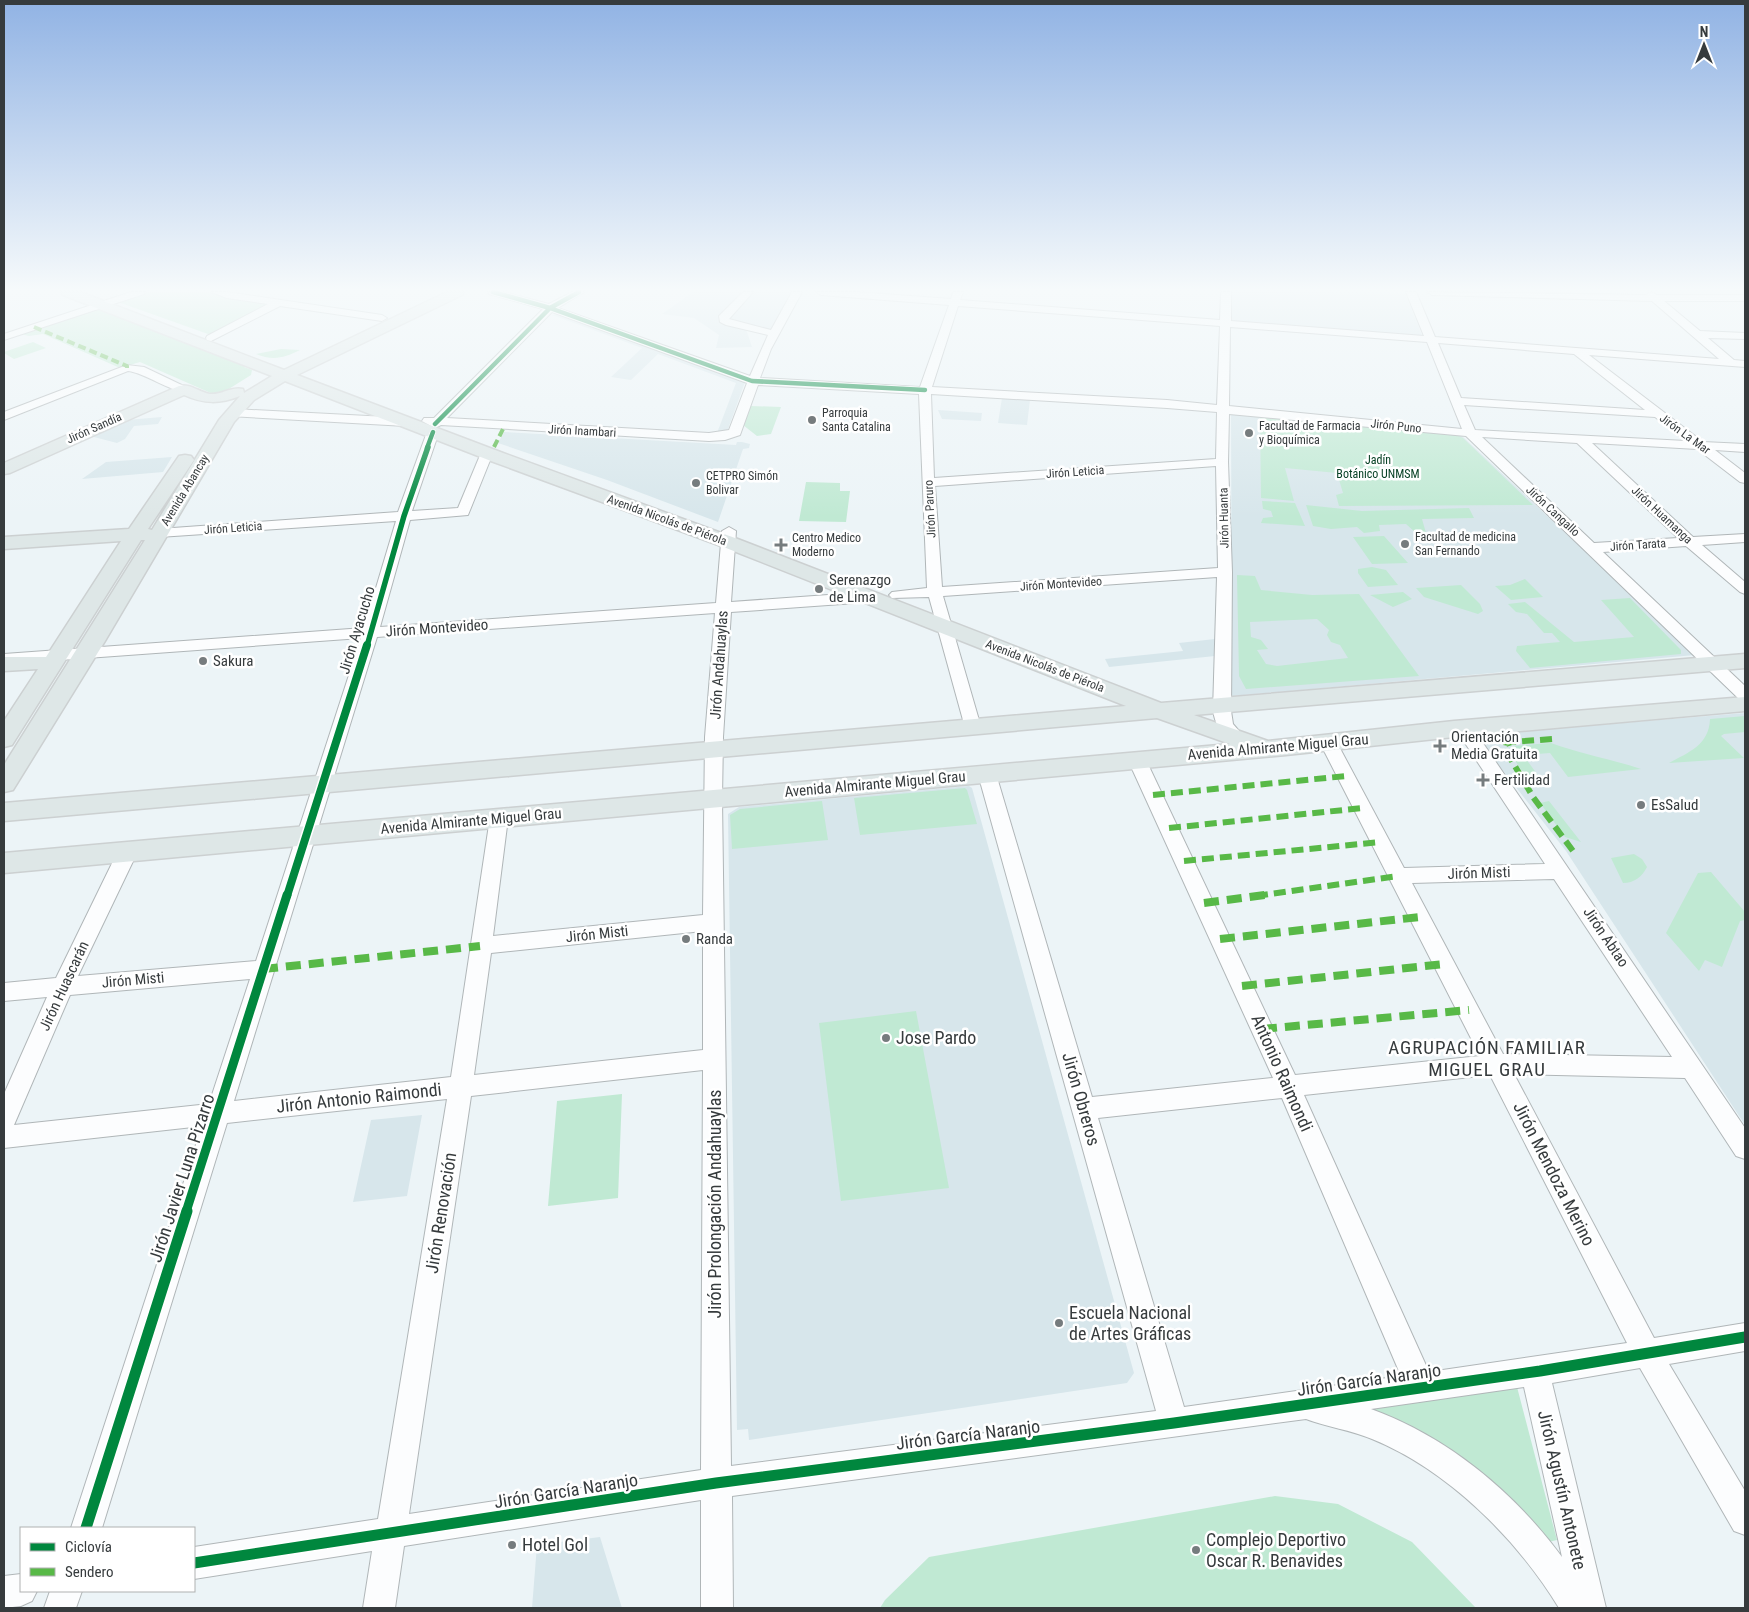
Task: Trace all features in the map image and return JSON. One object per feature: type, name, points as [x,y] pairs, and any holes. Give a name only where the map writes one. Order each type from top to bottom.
[{"type":"main road","name":"Avenida Nicolás de Piérola","points":[[276,367],[729,537],[870,597],[939,610]]},
{"type":"main road","name":"Avenida Nicolás de Piérola","points":[[277,367],[406,422],[433,425],[487,453],[939,610],[1084,673],[1168,713],[1250,743]]},
{"type":"main road","name":"Avenida Abancay","points":[[4,784],[233,413],[255,391],[288,367]]},
{"type":"main road","name":"Avenida Abancay","points":[[4,739],[135,534],[216,414],[237,392],[289,367]]},
{"type":"main road","points":[[184,389],[212,400],[224,398],[237,392]]},
{"type":"main road","name":"Jirón Sandía","points":[[4,469],[184,389]]},
{"type":"main road","name":"Jirón Leticia","points":[[4,543],[159,533]]},
{"type":"main road","points":[[4,664],[55,659]]},
{"type":"main road","points":[[4,812],[713,754],[972,726],[1168,713],[1715,667],[1745,662]]},
{"type":"main road","name":"Avenida Nicolás de Piérola","points":[[1084,673],[1215,709]]},
{"type":"main road","name":"Avenida Almirante Miguel Grau","points":[[4,863],[127,853],[307,831],[499,818],[713,795],[987,774],[1137,760],[1250,743],[1329,743],[1464,728],[1745,704]]},
{"type":"street","name":"Jirón Ayacucho","points":[[307,831],[371,632],[404,516],[433,425],[491,367]]},
{"type":"street","name":"Jirón Puno","points":[[714,367],[752,381],[1224,409],[1470,433],[1745,448]]},
{"type":"street","points":[[752,381],[759,367]]},
{"type":"street","name":"Jirón Paruro","points":[[933,367],[925,390],[928,482],[939,610],[972,726]]},
{"type":"street","name":"Jirón Huanta","points":[[1224,367],[1222,462],[1225,572],[1215,709],[1225,726],[1250,743]]},
{"type":"street","name":"Jirón Cangallo","points":[[1444,367],[1470,433],[1745,695]]},
{"type":"street","name":"Jirón La Mar","points":[[1598,367],[1657,414],[1745,479]]},
{"type":"street","points":[[4,416],[127,368],[140,369],[184,389]]},
{"type":"street","name":"Jirón Inambari","points":[[433,425],[709,438],[725,436],[736,432],[735,429],[752,381]]},
{"type":"street","points":[[1458,401],[1657,414]]},
{"type":"street","points":[[233,413],[406,422]]},
{"type":"street","name":"Jirón Huamanga","points":[[1580,439],[1690,542],[1745,589]]},
{"type":"street","name":"Jirón Leticia","points":[[159,533],[463,512],[487,453]]},
{"type":"street","name":"Jirón Leticia","points":[[928,482],[1222,462]]},
{"type":"street","name":"Jirón Andahuaylas","points":[[713,795],[713,754],[729,537]]},
{"type":"street","name":"Jirón Tarata","points":[[1592,548],[1745,538]]},
{"type":"street","name":"Jirón Montevideo","points":[[939,610],[1225,572]]},
{"type":"street","name":"Jirón Montevideo","points":[[4,658],[55,659],[87,652],[870,597]]},
{"type":"street","name":"Jirón Abtao","points":[[1464,728],[1561,870],[1745,1148]]},
{"type":"street","name":"Jirón Mendoza Merino","points":[[1329,743],[1647,1353],[1745,1520]]},
{"type":"street","name":"Antonio Raimondi","points":[[1137,760],[1288,1085],[1421,1388]]},
{"type":"street","name":"Jirón Obreros","points":[[987,774],[1174,1423]]},
{"type":"street","name":"Jirón Prolongación Andahuaylas","points":[[713,795],[718,1608]]},
{"type":"street","name":"Jirón Renovación","points":[[379,1608],[461,1087],[499,818]]},
{"type":"street","name":"Jirón Javier Luna Pizarro","points":[[86,1527],[307,831]]},
{"type":"street","name":"Jirón Huascarán","points":[[4,1120],[63,986],[127,853]]},
{"type":"street","name":"Jirón Misti","points":[[1398,876],[1561,870]]},
{"type":"street","name":"Jirón Misti","points":[[480,946],[715,922]]},
{"type":"street","name":"Jirón Misti","points":[[4,992],[263,969]]},
{"type":"street","name":"Jirón Antonio Raimondi","points":[[4,1137],[714,1059]]},
{"type":"street","points":[[1083,1109],[1288,1085],[1496,1064],[1692,1068]]},
{"type":"street","name":"Jirón García Naranjo","points":[[195,1563],[716,1483],[1174,1423],[1534,1372],[1745,1337]]},
{"type":"street","name":"Jirón Agustín Antonete","points":[[1534,1372],[1590,1608]]},
{"type":"street","points":[[1305,1405],[1344,1415],[1379,1427],[1414,1445],[1449,1467],[1483,1495],[1516,1527],[1547,1564],[1577,1608]]},
{"type":"street","points":[[4,1592],[20,1590]]},
{"type":"street","points":[[60,1608],[66,1592]]},
{"type":"shaded area","points":[[621,367],[644,367],[631,380],[611,377]]},
{"type":"shaded area","points":[[694,367],[704,367],[745,382],[728,429],[717,433],[736,383]]},
{"type":"shaded area","points":[[1002,398],[1030,400],[1027,425],[998,423]]},
{"type":"shaded area","points":[[938,410],[982,413],[981,421],[942,419]]},
{"type":"shaded area","name":"Facultad de medicina San Fernando","points":[[1231,412],[1460,434],[1695,655],[1232,696]]},
{"type":"shaded area","points":[[162,417],[158,424],[134,426],[125,439],[117,443],[90,436],[126,420]]},
{"type":"shaded area","points":[[504,432],[736,445],[737,442],[750,444],[749,448],[743,449],[718,522],[607,480],[498,443]]},
{"type":"shaded area","points":[[172,457],[163,472],[82,479],[106,462]]},
{"type":"shaded area","points":[[1215,639],[1215,656],[1109,667],[1105,659],[1183,651],[1179,643]]},
{"type":"shaded area","points":[[1745,713],[1745,1125],[1566,851],[1475,735]]},
{"type":"shaded area","name":"Jose Pardo","points":[[969,786],[972,788],[1134,1373],[1127,1383],[749,1440],[748,1429],[737,1430],[728,814],[739,807]]},
{"type":"shaded area","points":[[422,1115],[407,1196],[353,1202],[371,1120]]},
{"type":"shaded area","points":[[600,1537],[622,1608],[532,1608],[537,1545]]},
{"type":"green space","points":[[152,367],[245,367],[252,370],[251,375],[224,392],[213,394]]},
{"type":"green space","points":[[751,406],[781,407],[771,434],[757,436],[743,425]]},
{"type":"green space","name":"Jadín Botánico UNMSM","points":[[1260,416],[1457,435],[1463,438],[1533,505],[1339,506],[1336,495],[1343,493],[1337,473],[1285,468],[1294,501],[1261,498]]},
{"type":"green space","points":[[806,482],[840,483],[840,491],[850,491],[846,522],[799,521]]},
{"type":"green space","points":[[1262,501],[1295,503],[1305,526],[1261,523],[1263,518],[1273,517],[1271,511],[1263,509]]},
{"type":"green space","points":[[1306,505],[1362,511],[1469,508],[1474,518],[1422,519],[1426,533],[1416,533],[1406,524],[1379,525],[1380,531],[1364,533],[1357,527],[1331,529],[1313,526]]},
{"type":"green space","points":[[1384,536],[1408,563],[1372,564],[1353,537]]},
{"type":"green space","points":[[1372,567],[1386,570],[1398,585],[1368,587],[1358,573],[1358,569]]},
{"type":"green space","points":[[1237,575],[1255,576],[1261,590],[1312,595],[1359,594],[1419,676],[1246,689],[1239,676]],"holes":[[[1317,619],[1329,630],[1327,635],[1331,642],[1340,645],[1348,658],[1277,666],[1266,664],[1257,650],[1268,649],[1261,640],[1251,637],[1250,622]]]},
{"type":"green space","points":[[1525,579],[1543,597],[1511,600],[1495,586],[1510,585]]},
{"type":"green space","points":[[1461,585],[1480,604],[1483,611],[1478,614],[1424,597],[1416,588]]},
{"type":"green space","points":[[1403,592],[1412,599],[1393,607],[1370,595]]},
{"type":"green space","points":[[1630,598],[1681,650],[1681,654],[1530,668],[1516,651],[1517,646],[1560,642],[1552,633],[1544,633],[1527,614],[1516,612],[1508,604],[1525,602],[1574,642],[1634,637],[1601,600]]},
{"type":"green space","points":[[1745,716],[1745,732],[1721,736],[1744,758],[1669,763],[1697,747],[1706,735],[1710,719]]},
{"type":"green space","points":[[1551,743],[1641,769],[1568,777],[1550,753],[1523,755],[1543,782],[1530,783],[1512,756],[1510,751],[1512,746]]},
{"type":"green space","points":[[965,788],[977,824],[860,835],[854,798]]},
{"type":"green space","points":[[822,801],[828,840],[732,849],[730,815],[740,809]]},
{"type":"green space","points":[[1549,801],[1581,842],[1565,837],[1540,803]]},
{"type":"green space","points":[[1634,854],[1642,859],[1647,867],[1637,879],[1623,883],[1611,858]]},
{"type":"green space","points":[[1711,872],[1745,912],[1745,920],[1740,921],[1722,967],[1705,960],[1699,971],[1666,933],[1698,873]]},
{"type":"green space","points":[[916,1011],[949,1188],[841,1201],[819,1023]]},
{"type":"green space","points":[[622,1094],[618,1198],[548,1206],[557,1101]]},
{"type":"green space","points":[[1517,1387],[1557,1540],[1544,1543],[1429,1440],[1373,1409]]},
{"type":"green space","name":"Complejo Deportivo Oscar R. Benavides","points":[[1275,1496],[1338,1504],[1412,1542],[1476,1608],[880,1608],[885,1600],[929,1557]]},
{"type":"marked path","points":[[494,447],[504,427]]},
{"type":"marked path","points":[[1552,739],[1512,742],[1506,744],[1505,749],[1533,797],[1573,851]]},
{"type":"marked path","points":[[1153,795],[1346,776]]},
{"type":"marked path","points":[[1169,828],[1363,808]]},
{"type":"marked path","points":[[1184,861],[1381,842]]},
{"type":"marked path","points":[[1204,903],[1398,876]]},
{"type":"marked path","points":[[1220,939],[1420,917]]},
{"type":"marked path","points":[[263,969],[480,946]]},
{"type":"marked path","points":[[1242,986],[1444,964]]},
{"type":"marked path","points":[[1262,1029],[1469,1010]]},
{"type":"cycle path","points":[[435,424],[491,367]]},
{"type":"cycle path","points":[[714,367],[752,381],[925,390]]},
{"type":"cycle path","points":[[86,1527],[371,632],[404,516],[433,432]]},
{"type":"cycle path","points":[[195,1563],[716,1483],[1174,1423],[1540,1371],[1745,1337]]},
{"type":"place","name":"Parroquia Santa Catalina","points":[[812,420]]},
{"type":"place","name":"Facultad de Farmacia y Bioquímica","points":[[1249,433]]},
{"type":"place","name":"CETPRO Simón Bolivar","points":[[696,483]]},
{"type":"place","name":"Facultad de medicina San Fernando","points":[[1405,544]]},
{"type":"place","name":"Centro Medico Moderno","points":[[781,545]]},
{"type":"place","name":"Serenazgo de Lima","points":[[819,589]]},
{"type":"place","name":"Sakura","points":[[203,661]]},
{"type":"place","name":"Orientación Media Gratuita","points":[[1440,746]]},
{"type":"place","name":"Fertilidad","points":[[1483,780]]},
{"type":"place","name":"EsSalud","points":[[1641,805]]},
{"type":"place","name":"Randa","points":[[686,939]]},
{"type":"place","name":"Jose Pardo","points":[[886,1038]]},
{"type":"place","name":"Escuela Nacional de Artes Gráficas","points":[[1059,1323]]},
{"type":"place","name":"Hotel Gol","points":[[512,1545]]},
{"type":"place","name":"Complejo Deportivo Oscar R. Benavides","points":[[1196,1550]]},
{"type":"district","name":"AGRUPACIÓN FAMILIAR MIGUEL GRAU","points":[[1487,1058]]}]
